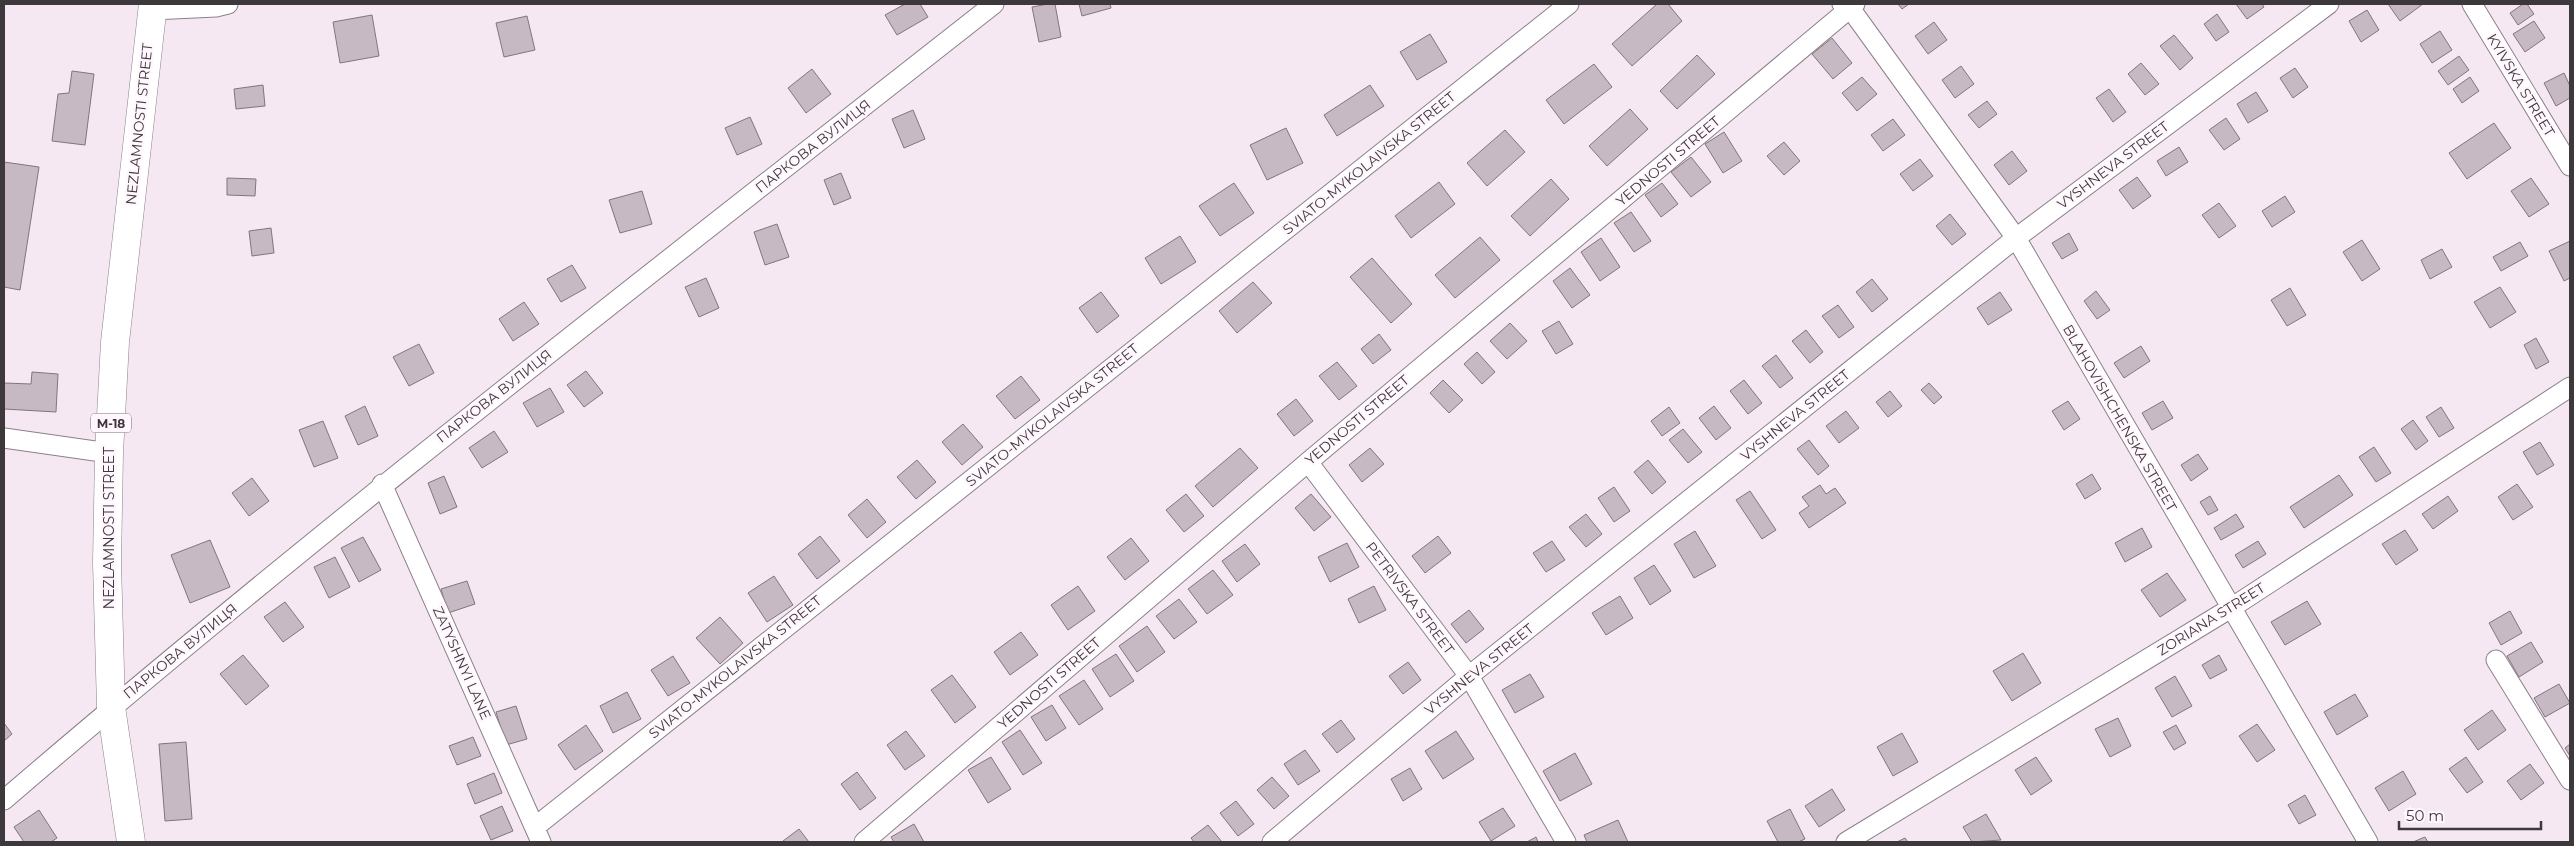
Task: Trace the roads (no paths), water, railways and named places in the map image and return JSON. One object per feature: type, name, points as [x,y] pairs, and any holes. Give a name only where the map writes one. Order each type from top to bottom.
[{"type":"highway","name":"NEZLAMNOSTI STREET","points":[[131,842],[111,707],[107,563],[109,453],[116,333],[152,7]]},
{"type":"street","points":[[152,7],[216,7],[228,4]]},
{"type":"street","name":"ПАРКОВА ВУЛИЦЯ","points":[[4,800],[111,707],[382,484],[994,4]]},
{"type":"street","name":"SVIATO-MYKOLAIVSKA STREET","points":[[538,834],[1569,4]]},
{"type":"street","name":"VYSHNEVA STREET","points":[[1272,842],[1469,676],[2016,238],[2329,4]]},
{"type":"street","name":"KYIVSKA STREET","points":[[2472,4],[2570,166]]},
{"type":"street","name":"BLAHOVISHCHENSKA STREET","points":[[1849,5],[2016,238],[2368,842]]},
{"type":"street","name":"YEDNOSTI STREET","points":[[864,842],[1308,462],[1849,5]]},
{"type":"street","name":"ZORIANA STREET","points":[[1846,842],[2231,608],[2570,387]]},
{"type":"street","points":[[4,438],[109,453]]},
{"type":"street","name":"PETRIVSKA STREET","points":[[1308,462],[1469,676],[1566,842]]},
{"type":"street","name":"ZATYSHNYI LANE","points":[[382,484],[538,834]]},
{"type":"street","points":[[2496,660],[2570,780]]}]
